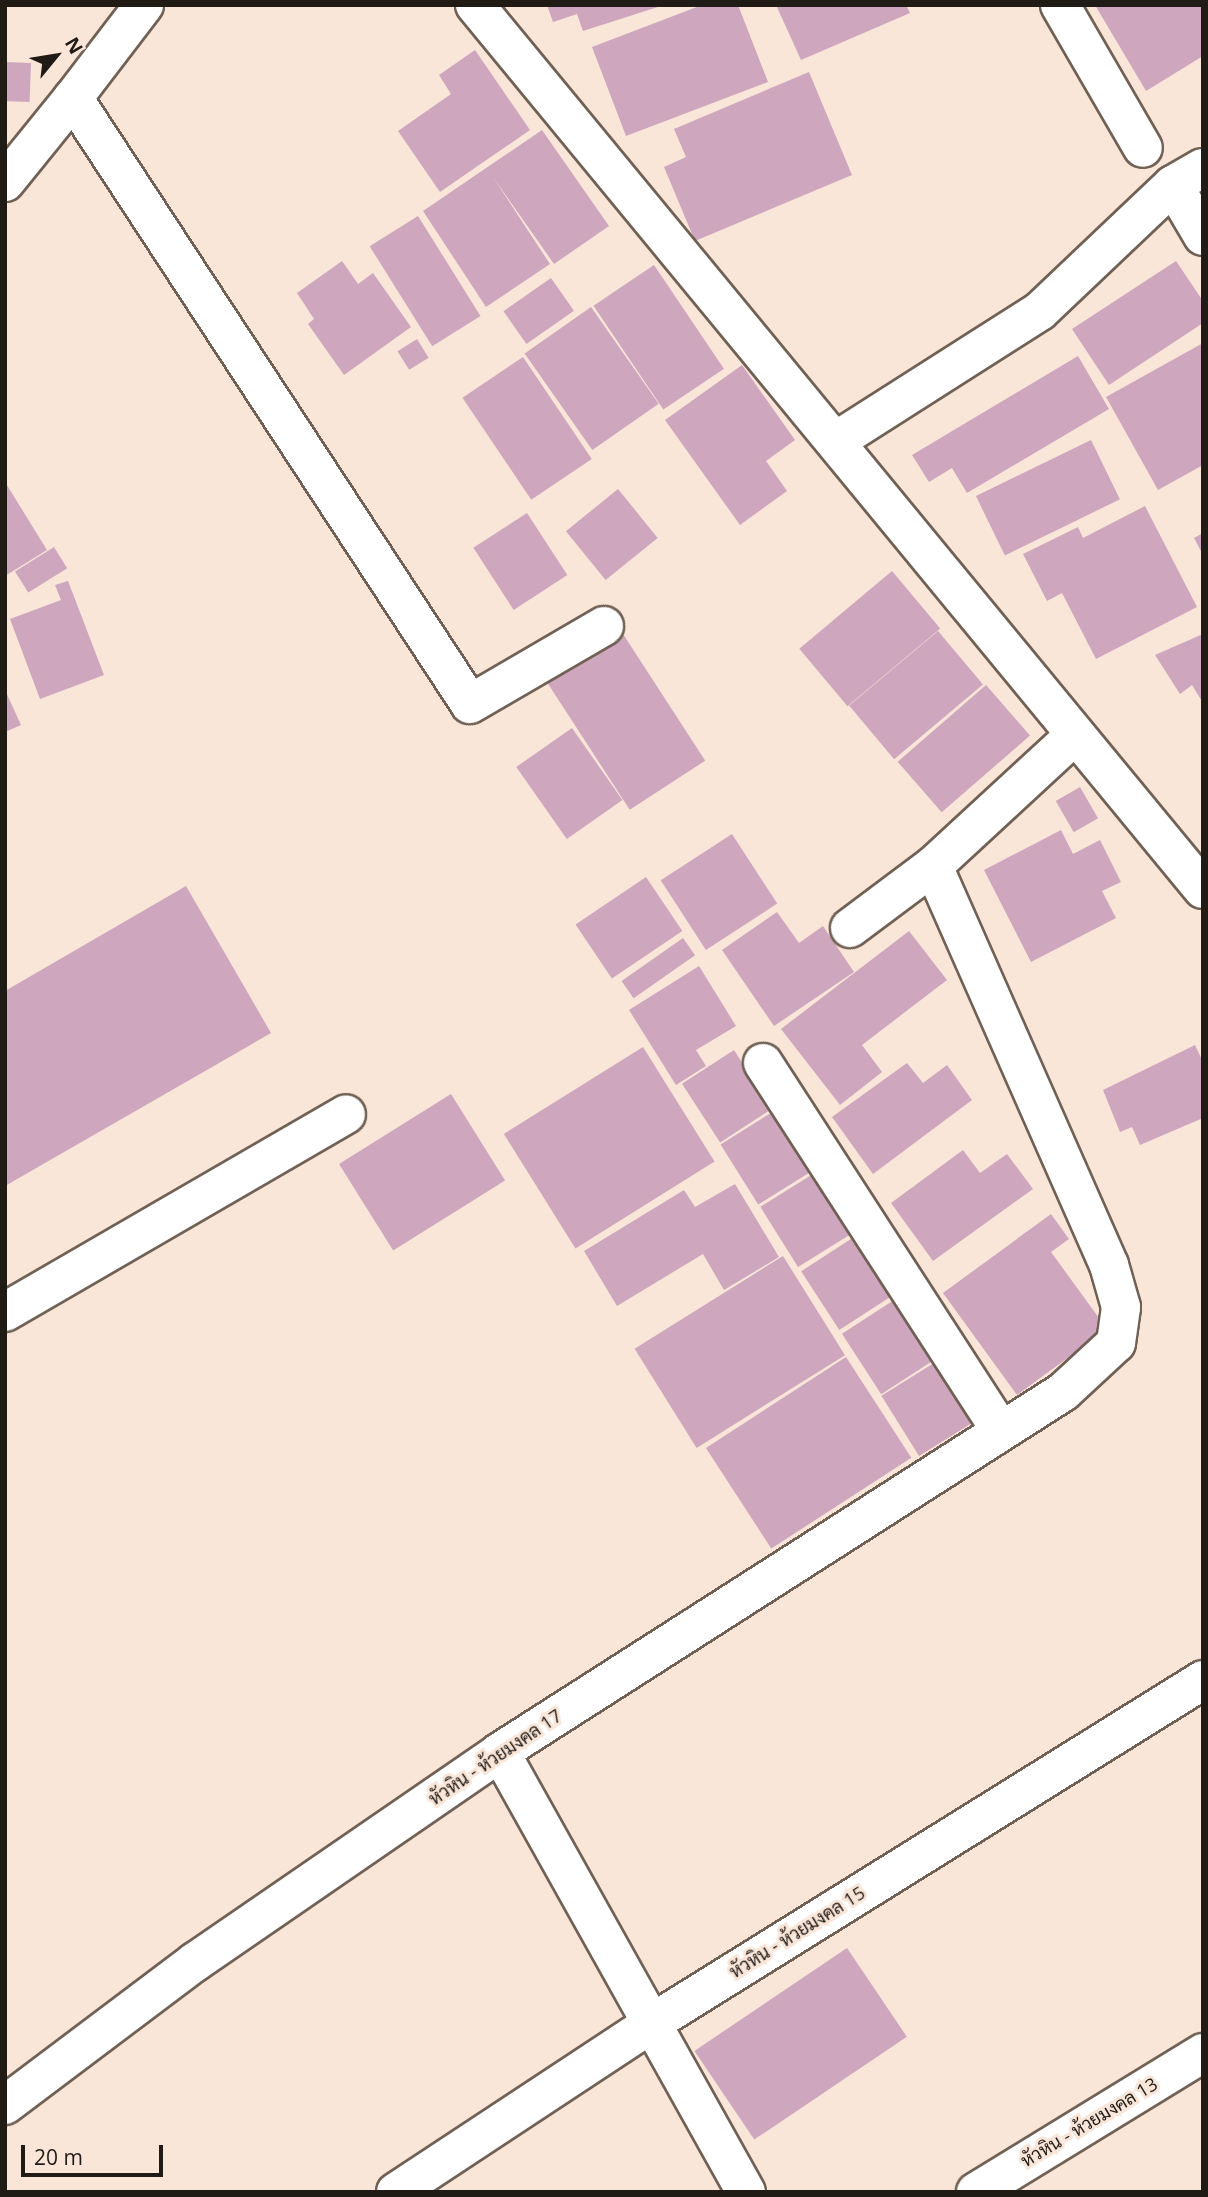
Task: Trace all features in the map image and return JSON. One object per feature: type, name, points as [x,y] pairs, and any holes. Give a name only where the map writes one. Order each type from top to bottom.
[{"type":"street","points":[[5,182],[144,5]]},
{"type":"street","points":[[475,5],[836,441],[1073,737],[1203,889]]},
{"type":"street","points":[[1060,5],[1143,148]]},
{"type":"street","points":[[73,98],[470,704],[604,625]]},
{"type":"street","points":[[836,441],[1040,311],[1188,176],[1203,236]]},
{"type":"street","points":[[850,929],[933,866],[1073,737]]},
{"type":"street","name":"หัวหิน - ห้วยมงคล 17","points":[[5,2105],[195,1962],[500,1752],[1063,1392],[1116,1343],[1121,1307],[1110,1265],[933,866]]},
{"type":"street","points":[[763,1063],[1001,1431]]},
{"type":"street","points":[[5,1312],[346,1114]]},
{"type":"street","name":"หัวหิน - ห้วยมงคล 15","points":[[396,2192],[652,2023],[1203,1680]]},
{"type":"street","points":[[500,1752],[746,2192]]},
{"type":"street","name":"หัวหิน - ห้วยมงคล 13","points":[[976,2192],[1203,2053]]},
{"type":"building","points":[[547,5],[661,6],[583,31],[577,14],[553,22]]},
{"type":"building","points":[[702,5],[738,5],[768,82],[626,136],[592,47]]},
{"type":"building","points":[[776,5],[906,5],[910,13],[801,60]]},
{"type":"building","points":[[1095,5],[1203,5],[1203,56],[1146,91]]},
{"type":"building","points":[[475,50],[530,130],[440,192],[398,131],[451,94],[439,75]]},
{"type":"building","points":[[5,62],[31,63],[30,102],[5,101]]},
{"type":"building","points":[[809,72],[852,175],[695,241],[664,167],[686,157],[674,129]]},
{"type":"building","points":[[542,130],[609,226],[554,264],[493,177],[550,264],[486,307],[423,211]]},
{"type":"building","points":[[418,216],[481,316],[432,346],[370,246]]},
{"type":"building","points":[[342,261],[358,284],[373,273],[411,327],[344,375],[308,324],[314,319],[297,293]]},
{"type":"building","points":[[1176,261],[1203,301],[1203,323],[1109,385],[1072,329]]},
{"type":"building","points":[[654,265],[724,369],[663,409],[593,306]]},
{"type":"building","points":[[551,278],[574,311],[526,344],[503,311]]},
{"type":"building","points":[[591,307],[659,404],[592,450],[525,353]]},
{"type":"building","points":[[417,339],[429,358],[409,370],[397,351]]},
{"type":"building","points":[[1203,343],[1203,465],[1158,490],[1106,397]]},
{"type":"building","points":[[1078,356],[1109,409],[967,493],[952,468],[929,482],[912,455]]},
{"type":"building","points":[[523,357],[592,459],[531,500],[462,398]]},
{"type":"building","points":[[742,365],[795,440],[766,461],[787,491],[740,525],[665,420]]},
{"type":"building","points":[[1091,440],[1120,499],[1005,555],[976,496]]},
{"type":"building","points":[[5,482],[47,550],[5,576]]},
{"type":"building","points":[[618,489],[658,538],[606,580],[566,531]]},
{"type":"building","points":[[1145,506],[1197,607],[1096,659],[1062,593],[1047,601],[1023,554],[1078,527],[1083,538]]},
{"type":"building","points":[[527,513],[567,575],[514,610],[473,548]]},
{"type":"building","points":[[1203,533],[1203,555],[1194,538]]},
{"type":"building","points":[[54,547],[67,568],[28,593],[15,571]]},
{"type":"building","points":[[892,571],[940,628],[848,706],[799,649]]},
{"type":"building","points":[[68,581],[104,675],[40,699],[10,619],[61,600],[55,585]]},
{"type":"building","points":[[938,631],[983,685],[894,759],[849,706]]},
{"type":"building","points":[[623,634],[705,761],[630,810],[548,683]]},
{"type":"building","points":[[1203,634],[1203,703],[1192,685],[1180,694],[1155,655]]},
{"type":"building","points":[[986,685],[1030,736],[942,812],[898,762]]},
{"type":"building","points":[[5,690],[21,725],[5,732]]},
{"type":"building","points":[[572,728],[622,800],[567,839],[516,767]]},
{"type":"building","points":[[1080,787],[1098,818],[1074,832],[1056,801]]},
{"type":"building","points":[[1061,830],[1073,854],[1100,840],[1121,882],[1102,891],[1116,918],[1031,962],[984,870]]},
{"type":"building","points":[[732,834],[777,904],[706,950],[661,880]]},
{"type":"building","points":[[646,877],[682,931],[612,978],[576,925]]},
{"type":"building","points":[[186,886],[271,1033],[5,1186],[5,991]]},
{"type":"building","points":[[777,912],[799,943],[823,926],[854,972],[774,1026],[722,950]]},
{"type":"building","points":[[909,931],[947,980],[862,1045],[882,1072],[840,1105],[781,1029]]},
{"type":"building","points":[[683,938],[695,955],[634,998],[622,981]]},
{"type":"building","points":[[699,966],[736,1026],[696,1050],[706,1066],[676,1085],[629,1010]]},
{"type":"building","points":[[1195,1045],[1203,1062],[1203,1118],[1140,1145],[1132,1127],[1120,1132],[1103,1090]]},
{"type":"building","points":[[643,1047],[715,1161],[575,1248],[504,1134]]},
{"type":"building","points":[[734,1050],[772,1109],[720,1142],[682,1084]]},
{"type":"building","points":[[907,1063],[923,1083],[947,1065],[972,1100],[873,1174],[832,1117]]},
{"type":"building","points":[[451,1094],[505,1181],[393,1250],[339,1164]]},
{"type":"building","points":[[774,1111],[812,1171],[758,1205],[721,1144]]},
{"type":"building","points":[[963,1150],[980,1173],[1007,1154],[1033,1189],[933,1261],[891,1203]]},
{"type":"building","points":[[813,1174],[851,1234],[798,1267],[760,1207]]},
{"type":"building","points":[[735,1184],[779,1257],[724,1290],[703,1254],[617,1306],[584,1251],[684,1190],[695,1207]]},
{"type":"building","points":[[1051,1214],[1069,1239],[1051,1252],[1107,1329],[1017,1395],[943,1293]]},
{"type":"building","points":[[854,1237],[892,1296],[839,1330],[801,1271]]},
{"type":"building","points":[[783,1256],[845,1355],[697,1448],[635,1349]]},
{"type":"building","points":[[894,1300],[933,1360],[881,1394],[842,1334]]},
{"type":"building","points":[[846,1357],[911,1458],[771,1549],[706,1448]]},
{"type":"building","points":[[934,1363],[972,1423],[919,1456],[881,1396]]},
{"type":"building","points":[[847,1948],[907,2037],[754,2140],[694,2051]]}]
